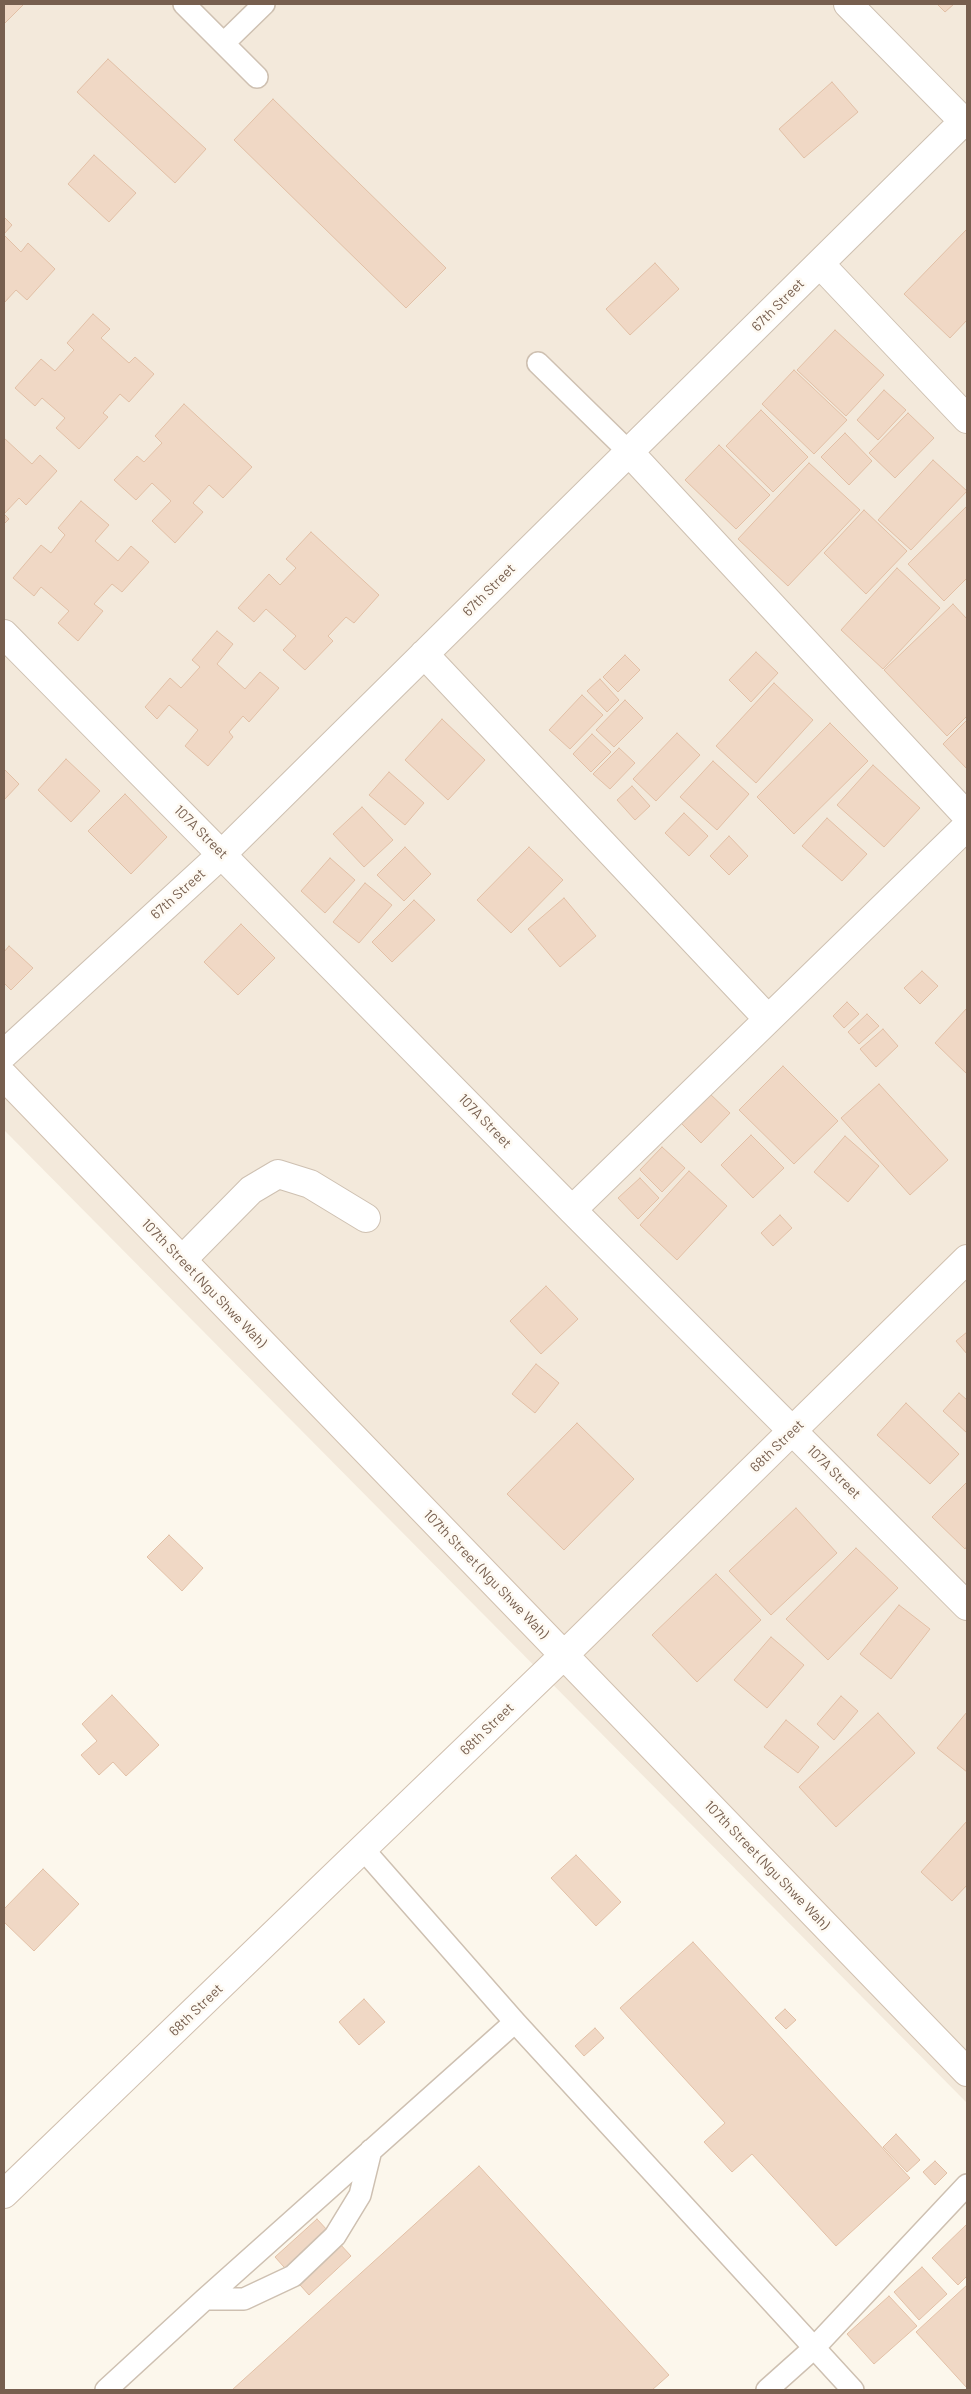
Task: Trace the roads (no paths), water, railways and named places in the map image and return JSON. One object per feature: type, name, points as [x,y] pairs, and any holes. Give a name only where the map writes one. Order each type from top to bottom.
[{"type":"street","points":[[848,4],[966,121]]},
{"type":"street","name":"67th Street","points":[[4,1054],[222,854],[966,121]]},
{"type":"street","points":[[820,264],[967,419]]},
{"type":"street","points":[[628,452],[967,816]]},
{"type":"street","name":"107A Street","points":[[4,634],[572,1210],[967,1606]]},
{"type":"street","points":[[424,654],[768,1019]]},
{"type":"street","points":[[572,1210],[967,826]]},
{"type":"street","name":"107th Street (Ngu Shwe Wah)","points":[[4,1076],[967,2072]]},
{"type":"street","points":[[182,1260],[251,1190],[278,1174],[310,1184],[366,1218]]},
{"type":"street","name":"68th Street","points":[[4,2194],[564,1655],[967,1260]]},
{"type":"lane","points":[[184,4],[257,76]]},
{"type":"lane","points":[[224,43],[264,4]]},
{"type":"lane","points":[[538,363],[628,452]]},
{"type":"lane","points":[[363,1849],[516,2022],[853,2390]]},
{"type":"lane","points":[[106,2390],[205,2298],[516,2022]]},
{"type":"lane","points":[[205,2298],[244,2299],[293,2276],[334,2236],[360,2195],[372,2150]]},
{"type":"lane","points":[[767,2390],[814,2348],[967,2185]]}]
